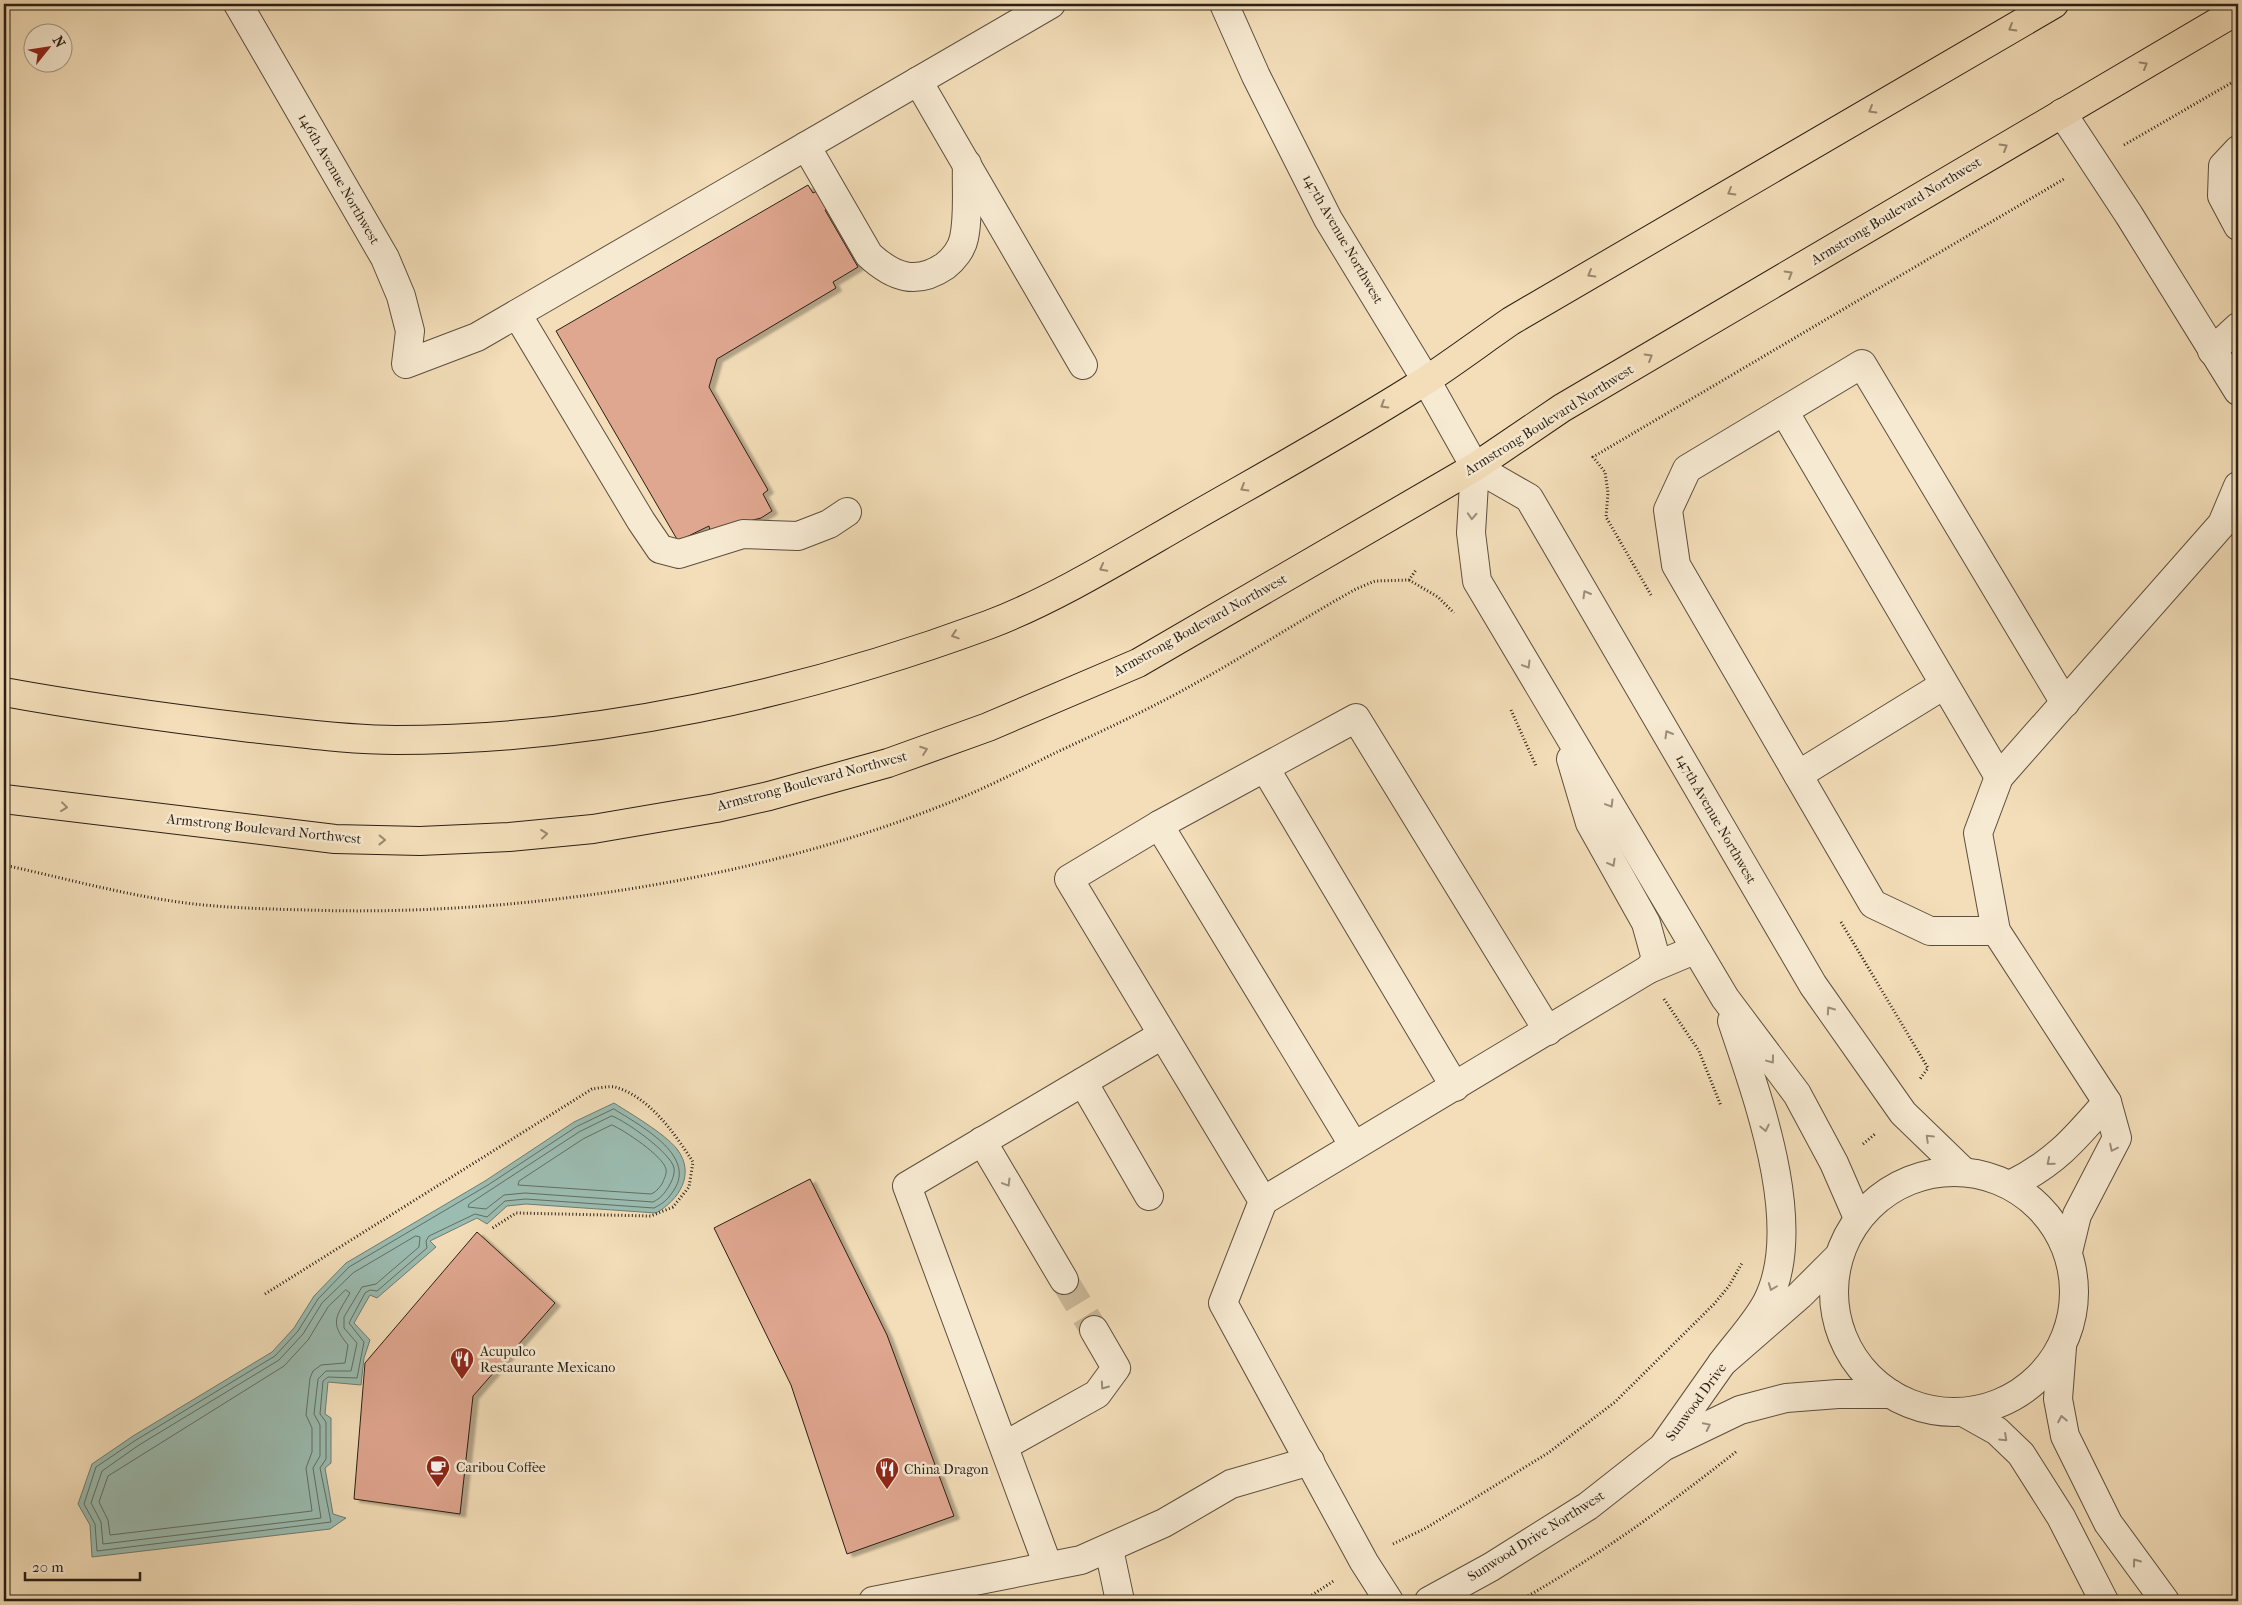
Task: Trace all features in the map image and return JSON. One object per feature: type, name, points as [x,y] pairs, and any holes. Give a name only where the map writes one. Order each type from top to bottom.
[{"type":"main road","points":[[4,692],[193,722],[316,736],[394,740],[524,734],[665,713],[749,698],[844,672],[991,624],[1066,588],[1136,550],[1426,380],[1511,321],[2054,4]]},
{"type":"main road","name":"Armstrong Boulevard Northwest","points":[[10,800],[335,839],[420,841],[509,838],[594,829],[760,798],[888,764],[988,727],[1138,663],[1475,467],[1562,408],[2238,10]]},
{"type":"street","name":"146th Avenue Northwest","points":[[238,4],[385,258],[401,296],[410,331],[406,364],[477,337],[517,314]]},
{"type":"street","points":[[847,512],[829,524],[798,536],[743,534],[679,554],[660,549],[641,521],[517,314],[1051,4]]},
{"type":"street","name":"147th Avenue Northwest","points":[[1224,4],[1256,76],[1328,219],[1426,380],[1475,467],[1529,498],[1813,985],[1903,1112],[1964,1172]]},
{"type":"street","points":[[918,81],[1083,365]]},
{"type":"street","points":[[2062,113],[2130,216],[2238,391]]},
{"type":"street","points":[[806,146],[869,256],[885,270],[911,278],[932,274],[953,260],[964,239],[967,164]]},
{"type":"street","points":[[2238,150],[2223,166],[2222,196],[2238,226]]},
{"type":"street","points":[[2212,351],[2238,327]]},
{"type":"street","points":[[1996,930],[1930,931],[1873,904],[1676,565],[1668,510],[1687,469],[1862,364],[2065,703]]},
{"type":"street","points":[[1784,411],[1999,777]]},
{"type":"street","points":[[1475,467],[1471,533],[1478,581],[1725,998],[1797,1094],[1834,1164],[1858,1218]]},
{"type":"street","points":[[2068,1252],[2077,1215],[2117,1138],[2107,1102],[1996,930],[1978,833],[1999,777],[2222,524],[2238,486]]},
{"type":"street","points":[[1798,775],[1944,685]]},
{"type":"street","points":[[1263,1200],[1069,879],[1159,826],[1356,718],[1548,1031]]},
{"type":"street","points":[[1560,720],[1590,823],[1646,923],[1656,959],[1649,969]]},
{"type":"street","points":[[1266,768],[1455,1087]]},
{"type":"street","points":[[1159,826],[1354,1146]]},
{"type":"street","points":[[1389,1601],[1364,1562],[1223,1304],[1263,1200],[1455,1087],[1649,969],[1686,953],[1698,953]]},
{"type":"street","points":[[1722,1363],[1767,1302],[1779,1271],[1781,1238],[1778,1186],[1760,1104],[1725,998]]},
{"type":"street","points":[[1048,1566],[907,1186],[1162,1034]]},
{"type":"street","points":[[1083,1082],[1149,1196]]},
{"type":"street","points":[[2010,1185],[2037,1172],[2073,1143],[2107,1102]]},
{"type":"street","points":[[982,1141],[1064,1280]]},
{"type":"street","points":[[2063,1344],[2049,1366],[2025,1389],[2011,1398],[1988,1408],[1963,1412],[1926,1409],[1891,1394],[1861,1369],[1842,1335],[1834,1297],[1838,1257],[1858,1218],[1887,1191],[1925,1175],[1964,1172],[1988,1176],[2010,1185],[2034,1202],[2054,1225],[2068,1252],[2074,1298],[2063,1344],[2058,1399],[2065,1436],[2108,1523],[2165,1601]]},
{"type":"street","name":"Sunwood Drive","points":[[1663,1447],[1722,1363],[1800,1295],[1838,1257]]},
{"type":"street","points":[[1004,1446],[1097,1394],[1116,1368],[1094,1330]]},
{"type":"street","name":"Sunwood Drive","points":[[1663,1447],[1740,1410],[1782,1398],[1838,1394],[1891,1394]]},
{"type":"street","points":[[1963,1412],[1997,1431],[2022,1454],[2061,1517],[2104,1601]]},
{"type":"street","name":"Sunwood Drive Northwest","points":[[1429,1601],[1491,1567],[1588,1506],[1663,1447]]},
{"type":"street","points":[[873,1601],[1081,1560],[1164,1524],[1231,1484],[1310,1461]]},
{"type":"street","points":[[1109,1549],[1120,1601]]},
{"type":"path","points":[[1593,457],[2093,162],[2238,79]]},
{"type":"path","points":[[1409,580],[1438,597],[1457,615]]},
{"type":"path","points":[[1511,708],[1537,768]]},
{"type":"path","points":[[1649,969],[1670,1011],[1699,1052],[1722,1106]]},
{"type":"path","points":[[265,1294],[592,1089],[614,1087],[640,1099],[676,1134],[693,1162],[689,1186],[673,1207],[652,1216],[516,1213],[490,1229]]},
{"type":"path","points":[[1302,1601],[1548,1453],[1615,1402],[1714,1304],[1728,1286],[1746,1256]]},
{"type":"water","points":[[614,1103],[656,1130],[677,1149],[685,1168],[685,1177],[678,1194],[656,1213],[526,1204],[507,1206],[487,1224],[477,1218],[430,1241],[436,1247],[377,1298],[370,1295],[354,1323],[370,1340],[364,1358],[361,1385],[328,1382],[325,1414],[331,1418],[331,1463],[325,1468],[333,1514],[346,1518],[330,1529],[92,1557],[90,1525],[78,1504],[92,1464],[133,1436],[272,1352],[294,1328],[314,1296],[346,1263],[485,1181],[574,1122]]},
{"type":"building","points":[[808,185],[813,193],[819,190],[829,207],[825,210],[858,267],[833,282],[836,288],[717,359],[709,387],[768,490],[763,494],[772,511],[761,518],[710,531],[709,526],[678,541],[556,331]]},
{"type":"building","points":[[810,1179],[887,1335],[954,1516],[847,1554],[791,1385],[714,1228]]},
{"type":"building","points":[[477,1232],[555,1303],[473,1396],[460,1514],[354,1499],[365,1363]]},
{"type":"tunnel","points":[[1064,1280],[1094,1330]]},
{"type":"place","name":"Acupulco Restaurante Mexicano","points":[[462,1380]]},
{"type":"place","name":"Caribou Coffee","points":[[438,1488]]},
{"type":"place","name":"China Dragon","points":[[887,1490]]}]
